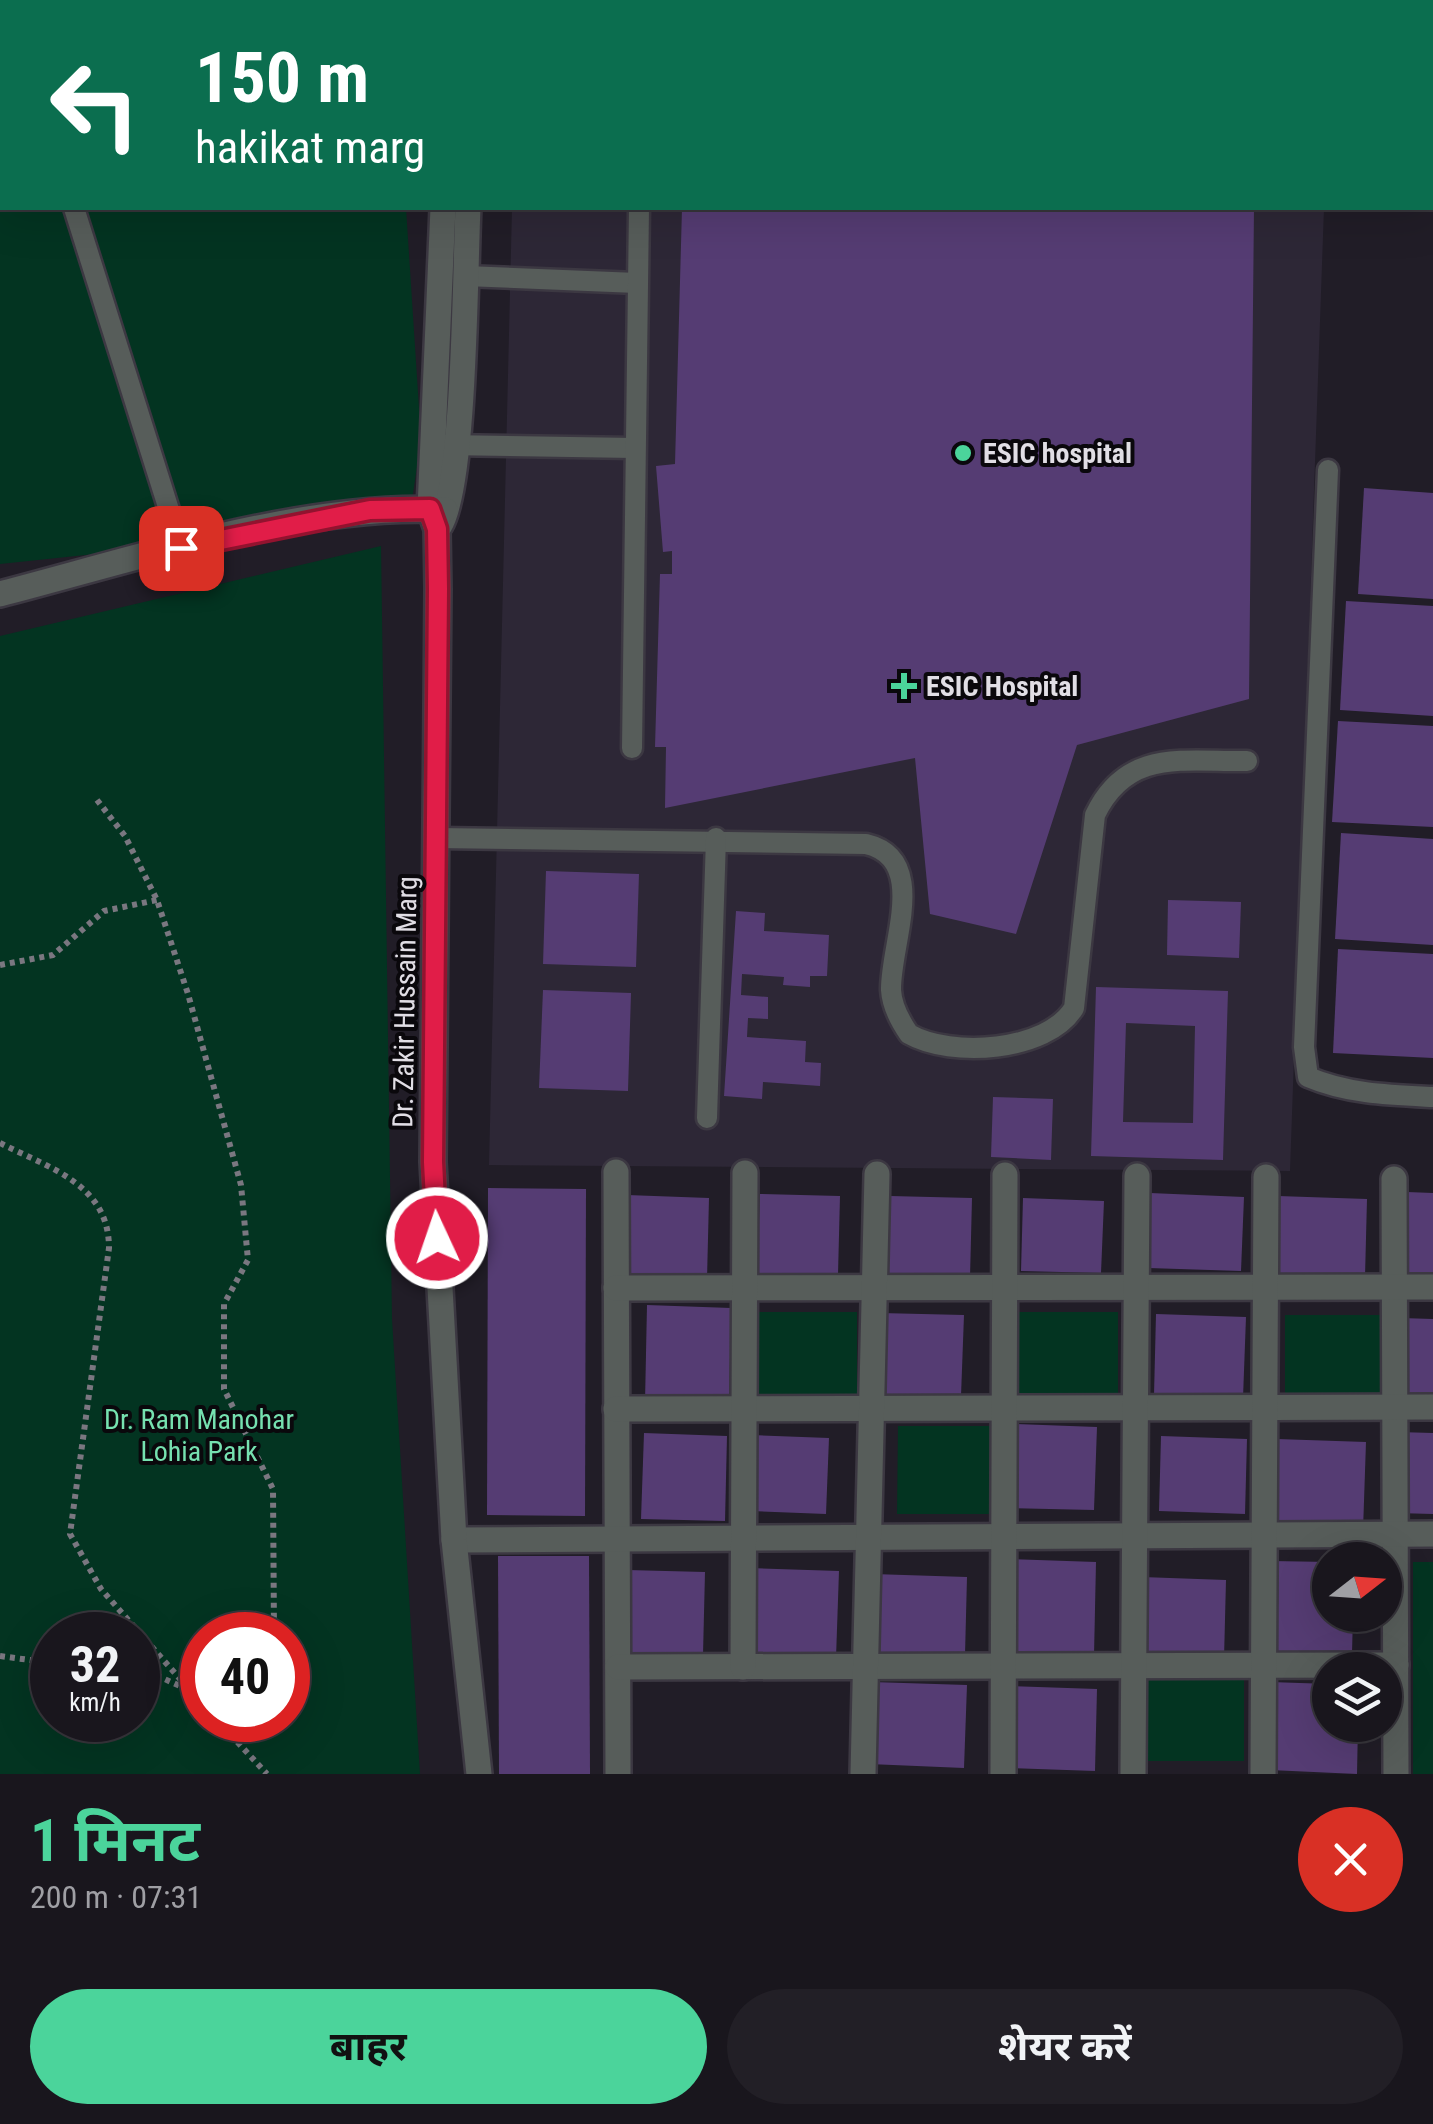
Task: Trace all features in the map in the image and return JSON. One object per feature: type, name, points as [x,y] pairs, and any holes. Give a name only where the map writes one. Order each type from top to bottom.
[{"type":"street","name":"Dr. Zakir Hussain Marg","points":[[442,210],[444,445]]},
{"type":"street","name":"Dr. Zakir Hussain Marg","points":[[468,210],[465,276],[439,516],[433,1162],[454,1540],[479,1774]]},
{"type":"street","points":[[0,594],[181,548],[327,517],[400,508],[439,516]]},
{"type":"street","points":[[616,1172],[618,1774]]},
{"type":"street","points":[[743,1667],[745,1172]]},
{"type":"street","points":[[863,1774],[876,1174]]},
{"type":"street","points":[[1003,1774],[1006,1175]]},
{"type":"street","points":[[1133,1774],[1137,1176]]},
{"type":"street","points":[[1262,1774],[1266,1178]]},
{"type":"street","points":[[1394,1178],[1396,1652]]},
{"type":"street","points":[[616,1288],[1433,1287]]},
{"type":"street","points":[[616,1409],[1433,1407]]},
{"type":"street","points":[[454,1540],[1433,1534]]},
{"type":"street","points":[[618,1667],[1312,1666]]},
{"type":"street","points":[[1396,1742],[1396,1774]]},
{"type":"lane","points":[[75,210],[181,548]]},
{"type":"lane","points":[[632,748],[639,210]]},
{"type":"lane","points":[[465,276],[638,283]]},
{"type":"lane","points":[[444,445],[634,448]]},
{"type":"lane","points":[[1328,470],[1304,1047],[1308,1077],[1333,1088],[1433,1097]]},
{"type":"lane","points":[[438,838],[716,838],[886,848],[898,863],[903,884],[891,992],[909,1034],[944,1046],[1030,1042],[1065,1023],[1074,1008],[1095,815],[1104,795],[1120,776],[1148,765],[1247,761]]},
{"type":"lane","points":[[707,1118],[716,838]]},
{"type":"path","points":[[98,800],[125,836],[156,900],[188,994],[241,1185],[248,1260],[224,1304],[224,1389],[273,1489],[274,1612]]},
{"type":"path","points":[[0,965],[53,955],[104,911],[156,900]]},
{"type":"path","points":[[0,1143],[79,1185],[105,1213],[109,1248],[70,1534],[101,1589],[180,1679]]},
{"type":"path","points":[[0,1656],[30,1660]]},
{"type":"path","points":[[238,1742],[268,1774]]},
{"type":"shaded area","name":"ESIC Hospital","points":[[512,210],[1324,210],[1290,1171],[489,1165]]},
{"type":"green space","points":[[0,210],[406,210],[421,439],[409,521],[0,564]]},
{"type":"green space","name":"Dr. Ram Manohar Lohia Park","points":[[381,546],[392,1319],[420,1774],[0,1774],[0,636]]},
{"type":"green space","points":[[757,1312],[857,1312],[857,1401],[757,1401]]},
{"type":"green space","points":[[1019,1312],[1118,1312],[1118,1401],[1019,1400]]},
{"type":"green space","points":[[1285,1315],[1385,1315],[1384,1404],[1285,1404]]},
{"type":"green space","points":[[898,1426],[997,1426],[997,1514],[897,1514]]},
{"type":"green space","points":[[1413,1562],[1433,1562],[1433,1774],[1413,1774]]},
{"type":"green space","points":[[1145,1672],[1244,1673],[1244,1761],[1145,1761]]},
{"type":"building","name":"ESIC hospital","points":[[682,210],[1254,210],[1249,699],[1077,745],[1016,934],[930,914],[915,758],[665,808],[666,747],[655,747],[660,574],[672,574],[672,551],[663,552],[656,466],[675,464]]},
{"type":"building","points":[[1364,488],[1433,493],[1433,599],[1358,594]]},
{"type":"building","points":[[1346,601],[1433,606],[1433,716],[1340,710]]},
{"type":"building","points":[[1338,721],[1433,726],[1433,827],[1332,822]]},
{"type":"building","points":[[1341,833],[1433,839],[1433,945],[1335,939]]},
{"type":"building","points":[[546,871],[639,874],[636,967],[543,964]]},
{"type":"building","points":[[1168,900],[1241,902],[1239,958],[1167,955]]},
{"type":"building","points":[[736,911],[765,913],[764,931],[829,935],[827,976],[810,976],[810,987],[783,985],[784,977],[742,974],[741,995],[768,997],[768,1019],[748,1018],[747,1037],[806,1041],[805,1062],[821,1063],[820,1086],[763,1082],[762,1099],[724,1096]]},
{"type":"building","points":[[1338,949],[1433,954],[1433,1058],[1333,1053]]},
{"type":"building","points":[[1096,987],[1228,991],[1223,1160],[1091,1156]],"holes":[[[1126,1023],[1195,1026],[1193,1123],[1123,1122]]]},
{"type":"building","points":[[543,990],[631,993],[628,1091],[539,1088]]},
{"type":"building","points":[[993,1097],[1053,1099],[1051,1160],[991,1157]]},
{"type":"building","points":[[488,1188],[586,1189],[585,1516],[487,1515]]},
{"type":"building","points":[[1407,1192],[1433,1193],[1433,1275],[1404,1274]]},
{"type":"building","points":[[1150,1193],[1244,1197],[1241,1271],[1148,1268]]},
{"type":"building","points":[[760,1194],[840,1196],[838,1275],[757,1273]]},
{"type":"building","points":[[627,1195],[709,1198],[707,1279],[624,1276]]},
{"type":"building","points":[[890,1196],[972,1198],[970,1278],[887,1275]]},
{"type":"building","points":[[1278,1196],[1367,1199],[1365,1277],[1276,1275]]},
{"type":"building","points":[[1023,1198],[1104,1201],[1101,1273],[1021,1271]]},
{"type":"building","points":[[647,1305],[731,1308],[729,1405],[645,1402]]},
{"type":"building","points":[[880,1313],[964,1315],[961,1396],[877,1394]]},
{"type":"building","points":[[1156,1314],[1246,1317],[1243,1398],[1154,1395]]},
{"type":"building","points":[[1401,1318],[1433,1319],[1433,1397],[1398,1396]]},
{"type":"building","points":[[1013,1424],[1097,1427],[1094,1510],[1010,1508]]},
{"type":"building","points":[[1398,1432],[1433,1433],[1433,1514],[1396,1513]]},
{"type":"building","points":[[644,1433],[727,1436],[725,1521],[641,1519]]},
{"type":"building","points":[[752,1435],[829,1438],[826,1514],[750,1511]]},
{"type":"building","points":[[1161,1436],[1247,1439],[1245,1514],[1159,1511]]},
{"type":"building","points":[[1277,1439],[1366,1442],[1363,1531],[1274,1528]]},
{"type":"building","points":[[498,1556],[589,1556],[590,1774],[499,1774]]},
{"type":"building","points":[[1010,1559],[1096,1562],[1094,1656],[1007,1654]]},
{"type":"building","points":[[1271,1561],[1312,1562],[1312,1632],[1353,1632],[1352,1652],[1268,1651]]},
{"type":"building","points":[[749,1568],[839,1571],[836,1658],[746,1655]]},
{"type":"building","points":[[627,1570],[705,1572],[703,1655],[625,1652]]},
{"type":"building","points":[[873,1574],[967,1577],[965,1655],[870,1652]]},
{"type":"building","points":[[1142,1577],[1226,1580],[1224,1659],[1139,1657]]},
{"type":"building","points":[[872,1682],[967,1685],[964,1768],[869,1764]]},
{"type":"building","points":[[1269,1682],[1312,1683],[1312,1742],[1358,1742],[1357,1774],[1268,1770]]},
{"type":"building","points":[[1011,1686],[1097,1689],[1095,1771],[1009,1768]]},
{"type":"place","name":"ESIC hospital","points":[[963,453]]},
{"type":"place","name":"ESIC Hospital","points":[[904,686]]},
{"type":"route","points":[[181,548],[370,510],[430,509],[437,529],[438,589],[433,1162],[437,1238]]}]
